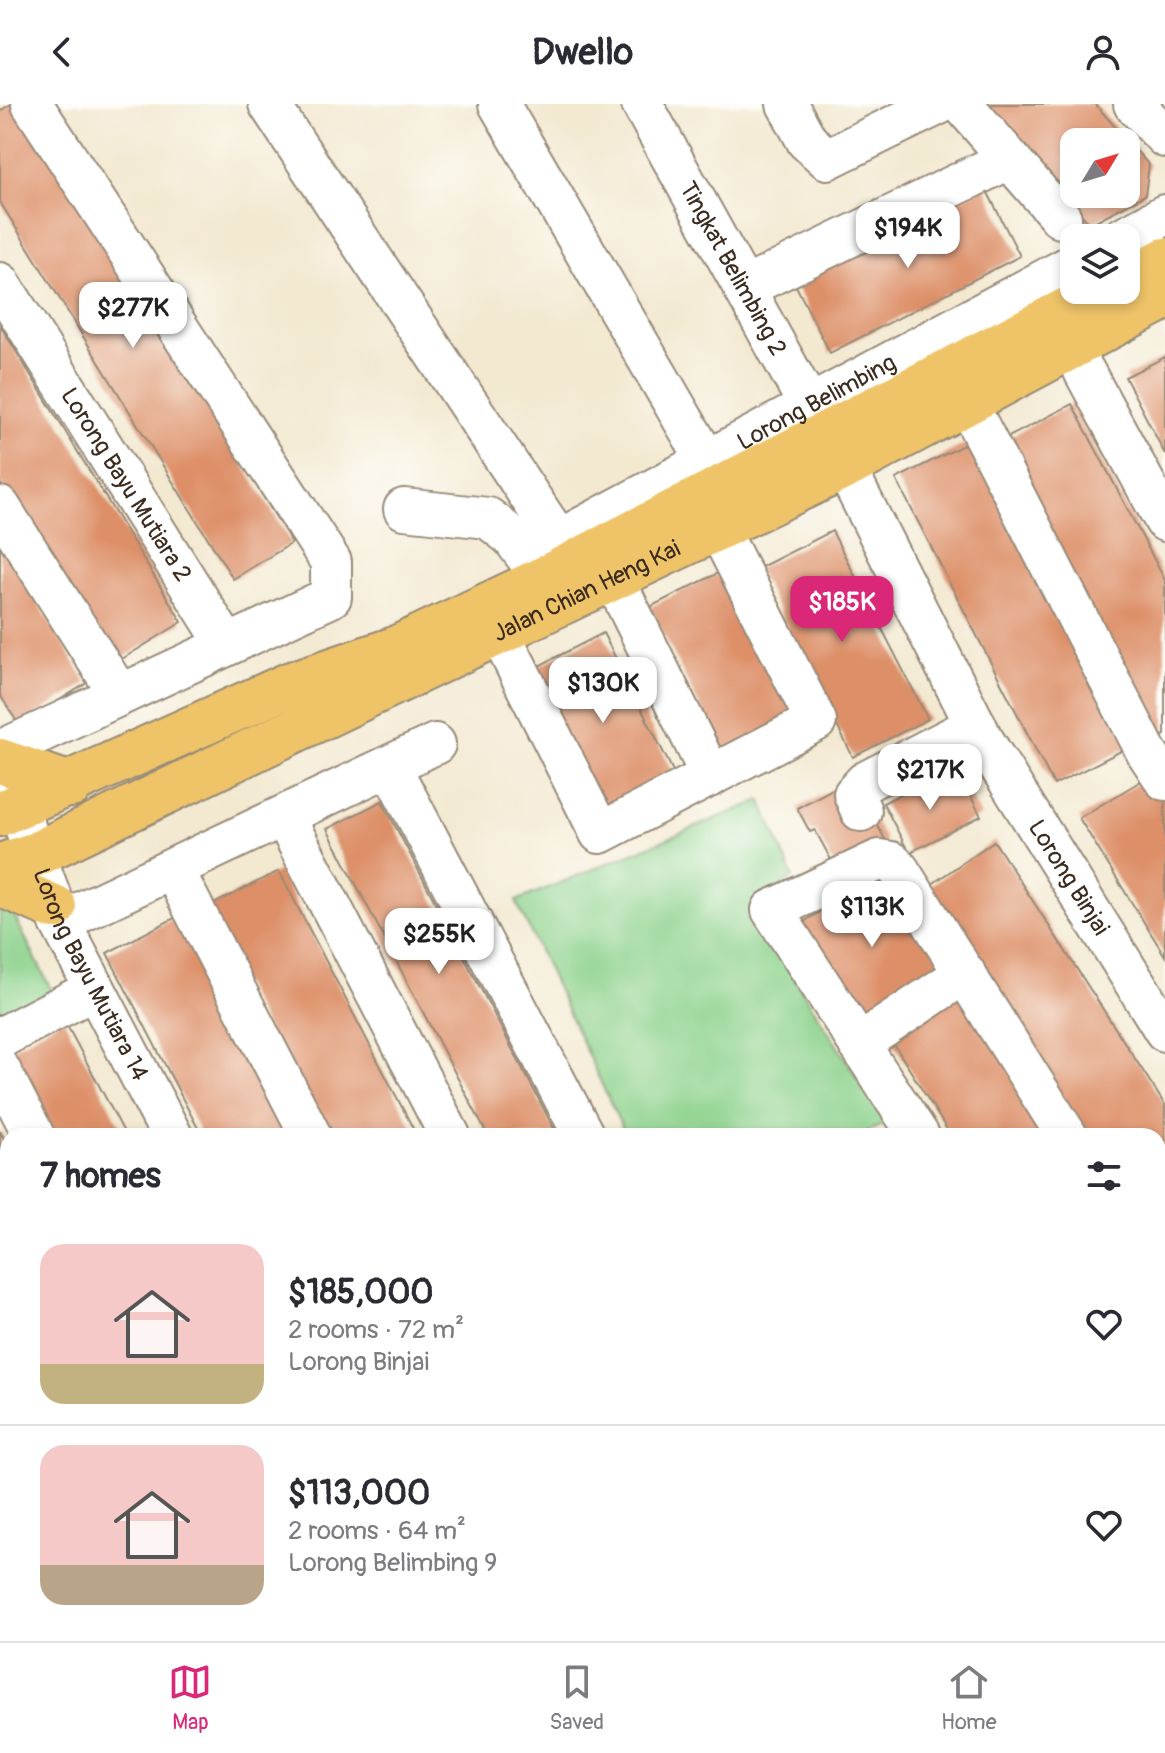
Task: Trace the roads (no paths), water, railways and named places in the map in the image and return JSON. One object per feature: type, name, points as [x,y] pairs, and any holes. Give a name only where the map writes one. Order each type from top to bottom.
[{"type":"main road","points":[[1140,273],[1165,260]]},
{"type":"main road","name":"Jalan Chian Heng Kai","points":[[826,435],[967,403],[1165,297]]},
{"type":"main road","name":"Jalan Chian Heng Kai","points":[[10,811],[291,684],[395,649],[559,561],[716,491],[1079,304]]},
{"type":"main road","name":"Jalan Chian Heng Kai","points":[[18,860],[614,579],[716,491]]},
{"type":"main road","points":[[0,761],[71,785]]},
{"type":"main road","points":[[0,884],[57,914]]},
{"type":"street","points":[[0,751],[331,597],[331,562],[32,104]]},
{"type":"street","points":[[269,104],[559,561]]},
{"type":"street","points":[[499,104],[716,491],[816,721],[600,833],[500,634]]},
{"type":"street","points":[[787,104],[807,141],[827,159],[939,104]]},
{"type":"street","points":[[962,104],[1061,218]]},
{"type":"street","points":[[1134,104],[1165,137]]},
{"type":"street","name":"Tingkat Belimbing 2","points":[[650,106],[826,435]]},
{"type":"street","points":[[746,287],[1009,159]]},
{"type":"street","points":[[1140,228],[1165,215]]},
{"type":"street","name":"Lorong Belimbing","points":[[716,491],[826,435],[1060,274]]},
{"type":"street","name":"Lorong Bayu Mutiara 2","points":[[0,283],[227,645]]},
{"type":"street","points":[[1084,371],[1165,521]]},
{"type":"street","points":[[967,403],[1146,751],[1165,780]]},
{"type":"street","name":"Lorong Binjai","points":[[826,435],[976,725],[1165,1031]]},
{"type":"street","points":[[0,507],[119,694]]},
{"type":"street","points":[[404,509],[488,518],[512,537],[559,561]]},
{"type":"street","points":[[614,579],[711,776]]},
{"type":"street","points":[[861,811],[854,794],[865,782],[976,725]]},
{"type":"street","points":[[57,914],[173,869],[435,744]]},
{"type":"street","name":"Lorong Bayu Mutiara 14","points":[[0,761],[18,860],[57,914],[168,1128]]},
{"type":"street","points":[[390,766],[580,1128]]},
{"type":"street","points":[[284,816],[446,1128]]},
{"type":"street","points":[[909,1128],[772,910],[879,860],[891,862],[1062,1128]]},
{"type":"street","points":[[173,869],[307,1128]]},
{"type":"street","points":[[859,1044],[965,973]]},
{"type":"street","points":[[0,1038],[95,989]]},
{"type":"street","points":[[0,1070],[30,1128]]}]
